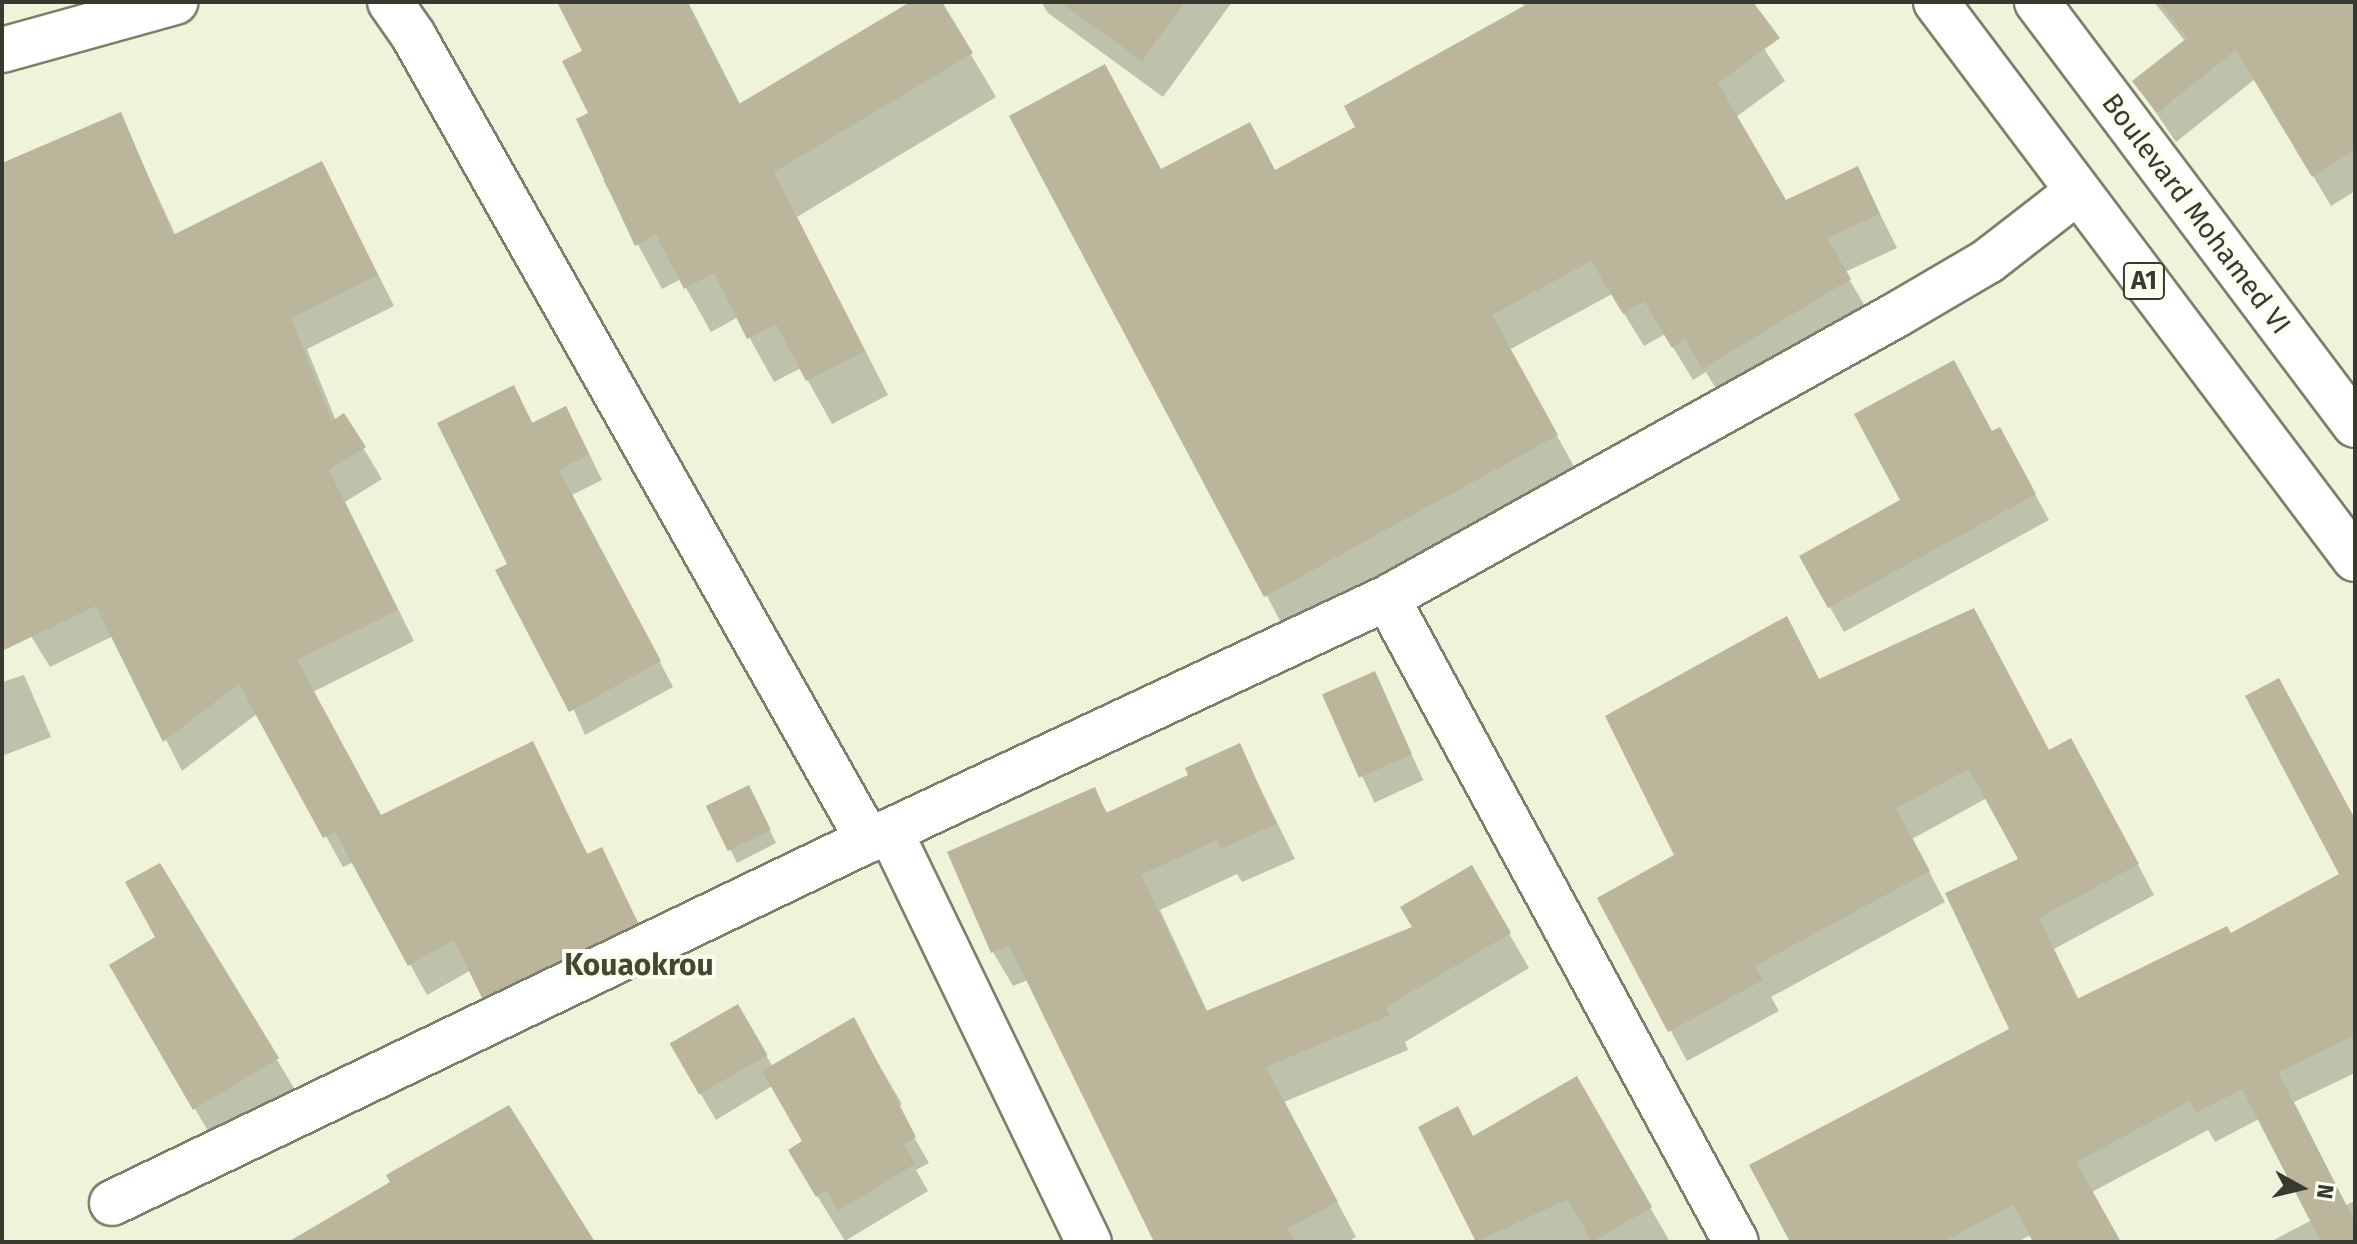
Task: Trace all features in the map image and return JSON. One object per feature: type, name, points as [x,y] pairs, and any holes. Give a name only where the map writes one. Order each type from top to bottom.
[{"type":"street","points":[[2,50],[175,2]]},
{"type":"street","points":[[390,2],[421,49],[879,836],[1089,1242]]},
{"type":"street","name":"A1","points":[[1936,2],[2355,559]]},
{"type":"street","name":"Boulevard Mohamed VI","points":[[2037,2],[2355,425]]},
{"type":"street","points":[[112,1203],[879,836],[1387,598],[1975,268],[2077,192]]},
{"type":"street","points":[[1387,598],[1736,1242]]},
{"type":"building","points":[[557,2],[687,2],[739,104],[910,2],[942,2],[973,53],[774,172],[865,351],[806,381],[776,324],[747,339],[714,273],[684,289],[656,235],[635,246],[576,119],[588,113],[562,61],[582,51]]},
{"type":"building","points":[[1060,2],[1185,2],[1142,61]]},
{"type":"building","points":[[1531,2],[1753,2],[1780,38],[1718,83],[1786,200],[1858,166],[1880,214],[1827,238],[1851,279],[1702,369],[1685,339],[1672,348],[1644,301],[1623,314],[1591,261],[1492,315],[1558,435],[1264,597],[1009,116],[1105,64],[1161,169],[1250,122],[1275,170],[1355,127],[1344,106]]},
{"type":"building","points":[[2159,2],[2355,2],[2355,150],[2312,177],[2236,50],[2157,113],[2132,81],[2187,38]]},
{"type":"building","points":[[121,112],[173,235],[322,161],[378,275],[291,318],[332,421],[344,413],[366,447],[329,470],[398,610],[297,660],[381,815],[533,741],[587,854],[602,847],[638,923],[482,998],[454,940],[408,966],[335,832],[323,838],[239,684],[163,742],[96,606],[2,651],[2,163]]},
{"type":"building","points":[[1954,360],[1992,431],[2000,427],[2036,494],[1828,608],[1799,556],[1900,500],[1854,414]]},
{"type":"building","points":[[514,385],[532,423],[566,406],[589,454],[559,470],[661,661],[569,712],[495,570],[507,564],[437,423]]},
{"type":"building","points":[[1974,608],[2049,750],[2071,738],[2139,864],[2039,918],[2077,999],[2227,926],[2231,933],[2339,874],[2245,696],[2279,678],[2355,819],[2355,1035],[2278,1072],[2355,1222],[2355,1242],[2321,1242],[2242,1089],[2196,1113],[2190,1101],[2076,1162],[2121,1242],[2033,1242],[2013,1205],[1943,1242],[1790,1242],[1749,1165],[2009,1029],[1945,893],[2018,859],[1969,769],[1896,808],[1930,871],[1755,966],[1763,980],[1668,1032],[1597,898],[1674,855],[1605,716],[1787,616],[1819,679]]},
{"type":"building","points":[[1375,671],[1412,754],[1359,778],[1322,695]]},
{"type":"building","points":[[1240,743],[1276,824],[1221,849],[1217,840],[1141,875],[1206,1011],[1412,927],[1400,907],[1472,865],[1511,933],[1386,1007],[1390,1015],[1266,1067],[1338,1202],[1287,1228],[1295,1242],[1154,1242],[1009,945],[991,953],[947,852],[1095,787],[1106,813],[1188,775],[1185,768]]},
{"type":"building","points":[[749,785],[771,830],[728,851],[706,806]]},
{"type":"building","points":[[160,863],[279,1058],[193,1110],[109,965],[155,937],[125,882]]},
{"type":"building","points":[[738,1004],[768,1055],[699,1095],[670,1044]]},
{"type":"building","points":[[854,1017],[916,1137],[904,1144],[915,1164],[838,1211],[827,1190],[816,1197],[788,1150],[802,1141],[762,1071]]},
{"type":"building","points":[[1577,1076],[1652,1207],[1592,1242],[1568,1199],[1476,1242],[1418,1127],[1458,1106],[1473,1136]]},
{"type":"building","points":[[509,1105],[595,1242],[288,1242],[390,1182],[386,1175]]},
{"type":"district","name":"Kouaokrou","points":[[639,965]]}]
